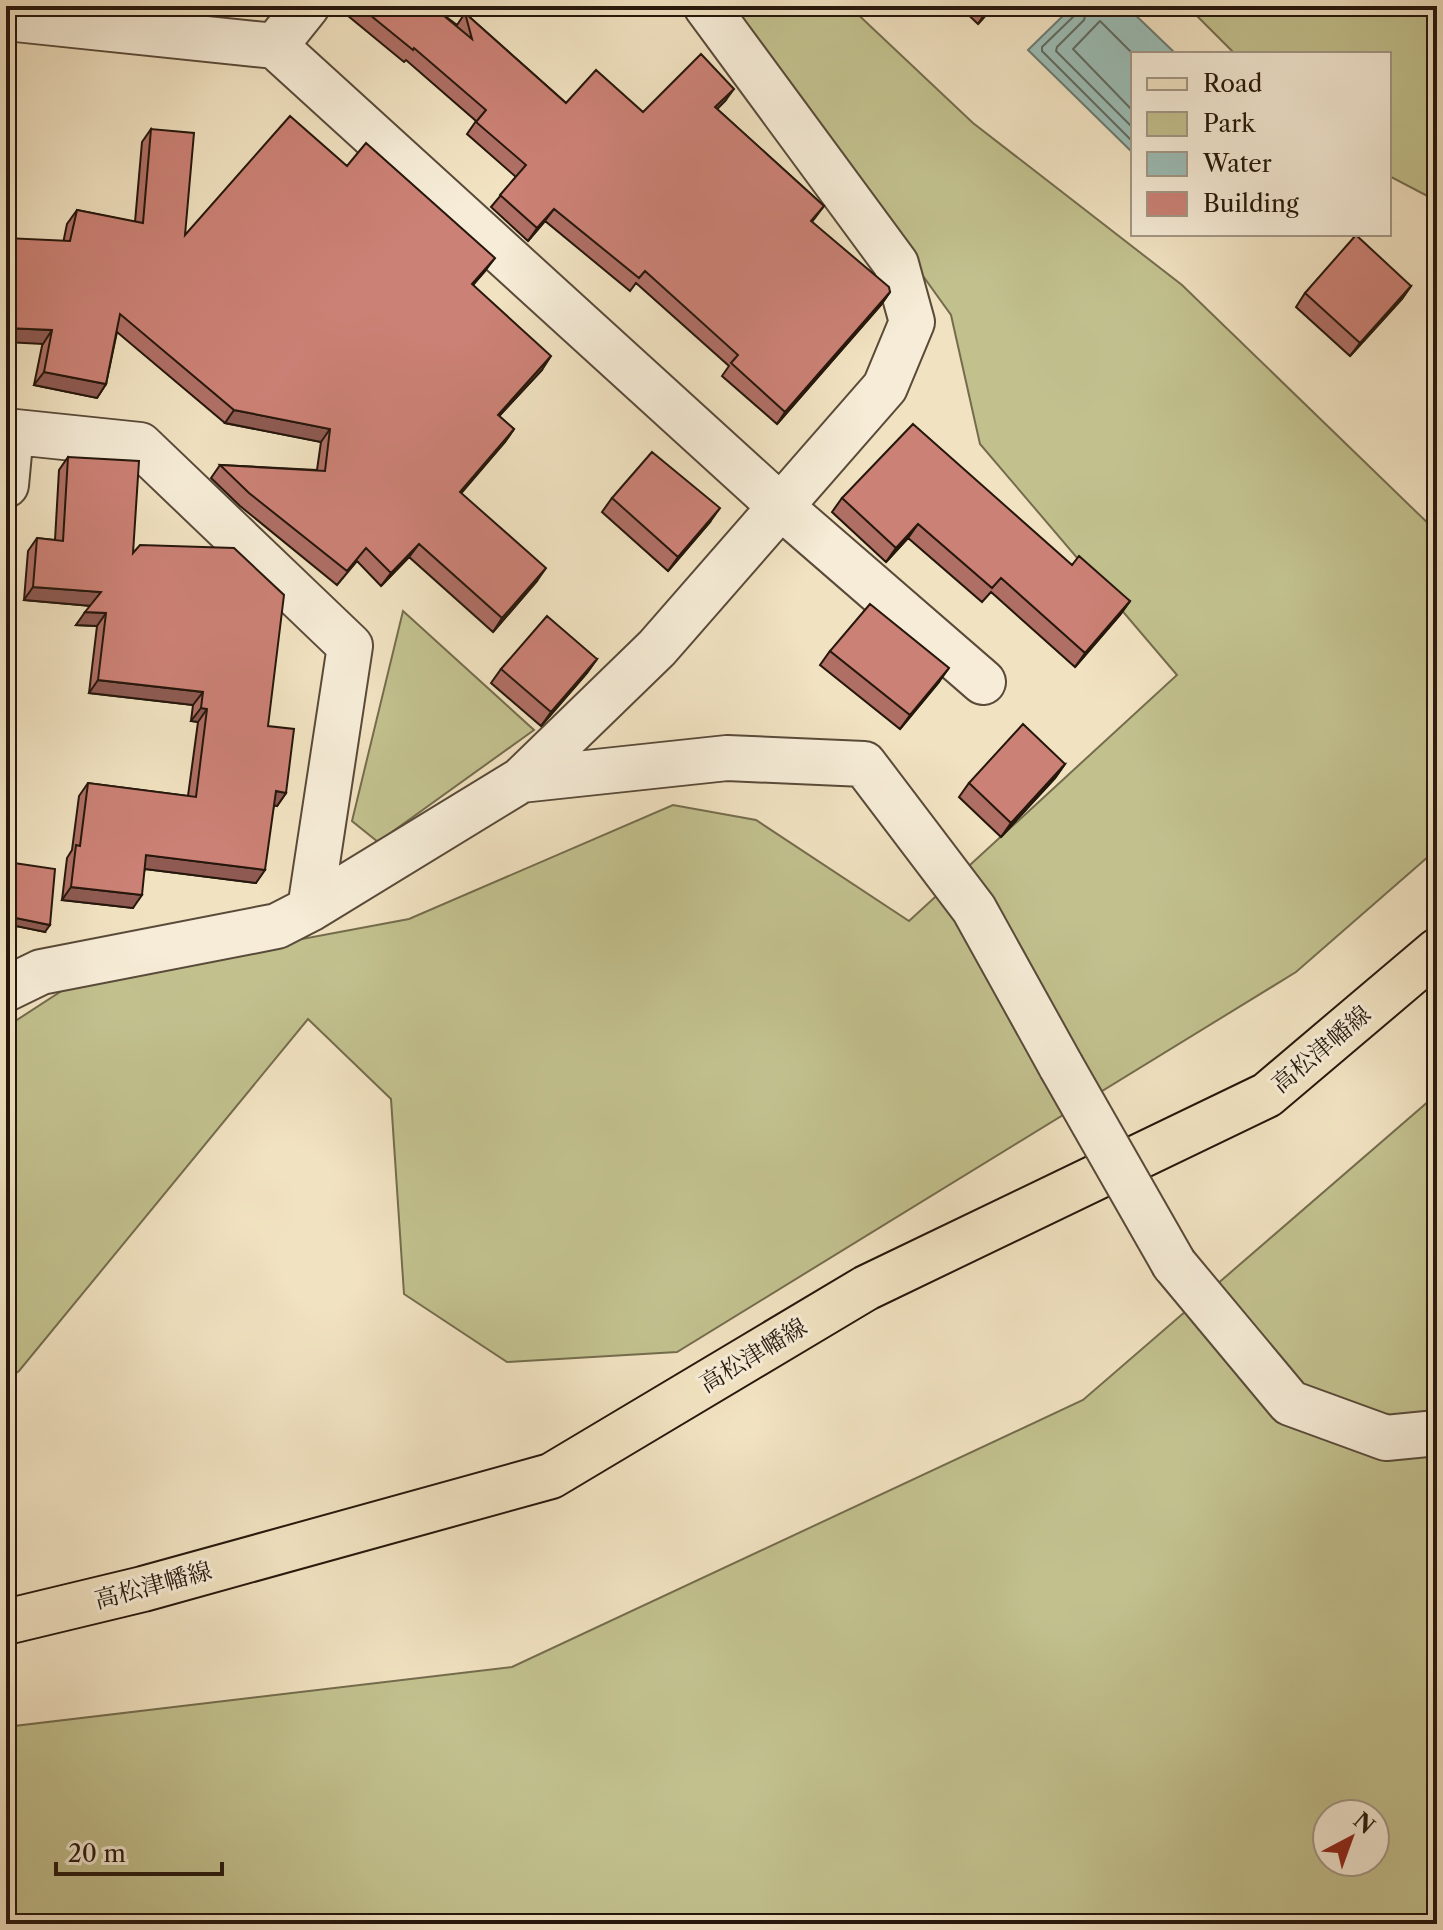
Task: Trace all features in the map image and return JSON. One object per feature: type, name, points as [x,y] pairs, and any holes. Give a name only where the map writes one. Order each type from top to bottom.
[{"type":"main road","name":"高松津幡線","points":[[6,1622],[143,1589],[551,1476],[866,1288],[1267,1095],[1437,951]]},
{"type":"street","points":[[275,46],[307,6]]},
{"type":"street","points":[[6,989],[41,972],[277,926],[521,780],[657,648],[885,387],[912,322],[896,264],[706,6]]},
{"type":"street","points":[[6,18],[275,46],[780,506],[983,682]]},
{"type":"street","points":[[6,485],[8,432],[140,445],[350,646],[310,909]]},
{"type":"street","points":[[521,780],[727,758],[864,764],[974,909],[1174,1264],[1290,1403],[1386,1438],[1437,1433]]},
{"type":"green space","points":[[729,6],[849,6],[973,123],[1182,285],[1437,532],[1437,849],[1296,972],[677,1352],[507,1362],[404,1294],[391,1099],[308,1019],[19,1371],[6,1380],[6,1027],[77,981],[409,919],[673,805],[756,820],[909,921],[1177,675],[980,444],[951,315]]},
{"type":"green space","points":[[1187,6],[1437,6],[1437,201],[1391,177],[1391,52],[1233,52]]},
{"type":"green space","points":[[403,611],[534,730],[378,842],[352,821]]},
{"type":"green space","points":[[1437,1094],[1437,1924],[6,1924],[6,1727],[512,1667],[1083,1400]]},
{"type":"water","points":[[1073,6],[1126,6],[1174,52],[1131,52],[1131,151],[1028,50]]},
{"type":"building","points":[[359,6],[432,6],[472,39],[465,13],[566,103],[596,70],[643,112],[701,54],[734,89],[715,107],[824,206],[811,221],[889,287],[890,292],[785,412],[731,363],[738,355],[645,271],[639,278],[554,209],[537,228],[500,195],[526,165],[476,122],[486,110]]},
{"type":"building","points":[[6,70],[10,70],[6,130]]},
{"type":"building","points":[[290,116],[347,166],[366,143],[495,258],[472,284],[551,356],[498,415],[514,429],[460,492],[546,568],[502,618],[419,544],[391,573],[366,548],[347,571],[249,493],[220,465],[325,471],[330,429],[234,410],[120,314],[106,384],[44,372],[52,330],[6,328],[6,238],[70,241],[77,210],[143,223],[151,129],[194,133],[185,235]]},
{"type":"building","points":[[1355,236],[1411,286],[1360,343],[1305,293]]},
{"type":"building","points":[[913,424],[1072,565],[1079,556],[1130,601],[1085,653],[1001,578],[992,588],[918,524],[896,548],[842,498]]},
{"type":"building","points":[[652,452],[720,508],[678,557],[612,498]]},
{"type":"building","points":[[68,457],[139,461],[133,553],[140,545],[234,548],[284,595],[268,726],[294,729],[286,793],[276,791],[265,870],[146,855],[142,895],[71,887],[88,783],[196,797],[207,709],[201,708],[203,692],[98,680],[106,613],[85,612],[101,592],[33,587],[37,538],[63,541]]},
{"type":"building","points":[[870,604],[949,668],[910,715],[830,651]]},
{"type":"building","points":[[547,616],[597,659],[551,712],[501,669]]},
{"type":"building","points":[[1023,724],[1065,764],[1011,823],[969,783]]},
{"type":"building","points":[[14,863],[55,869],[50,925],[6,916]]}]
